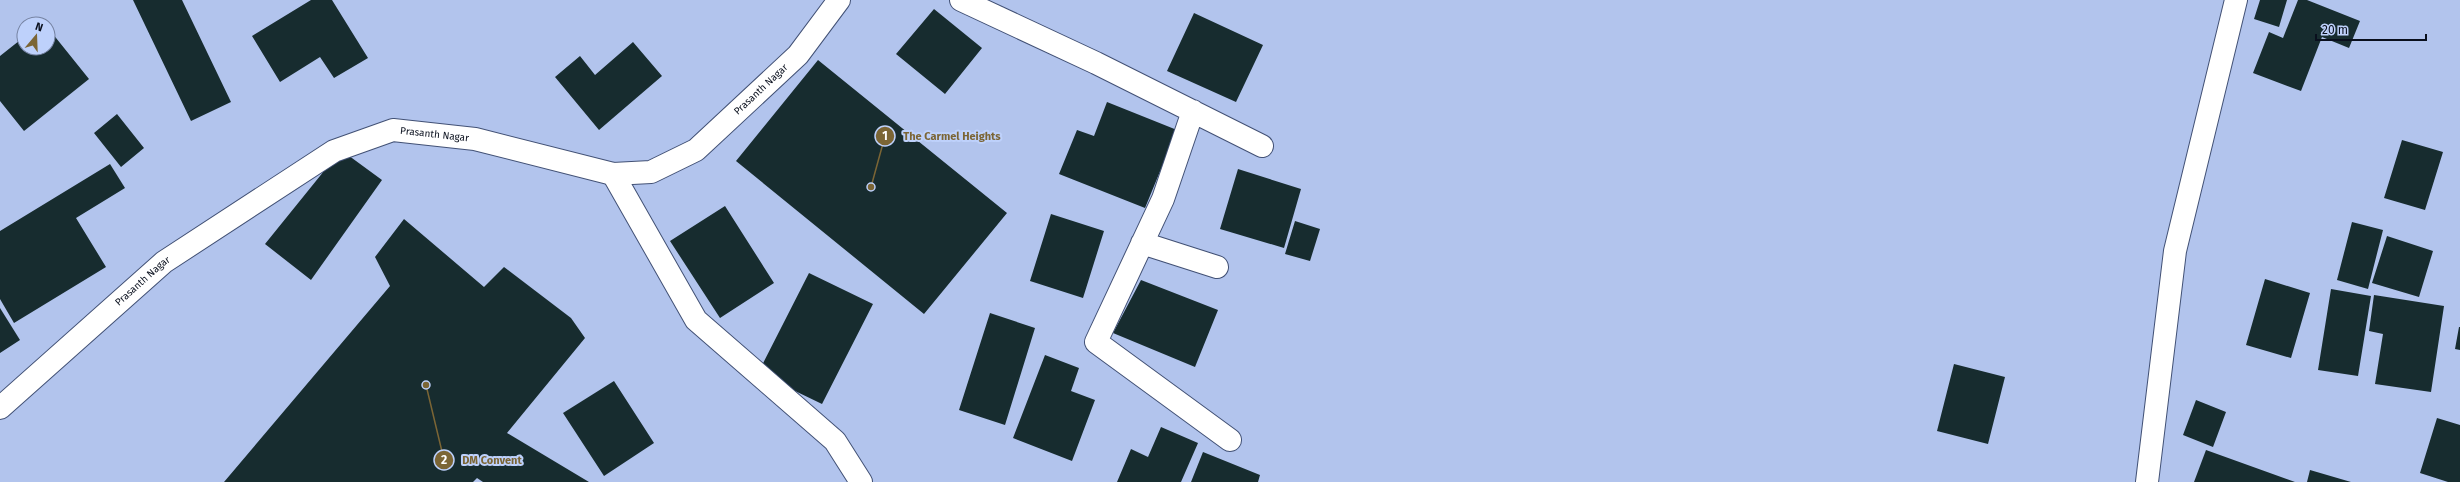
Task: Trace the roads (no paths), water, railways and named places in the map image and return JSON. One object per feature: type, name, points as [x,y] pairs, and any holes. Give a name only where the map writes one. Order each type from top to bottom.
[{"type":"street","name":"Prasanth Nagar","points":[[0,408],[164,262],[334,151],[393,130],[475,139],[553,157],[613,174],[651,172],[696,150],[798,55],[839,0]]},
{"type":"street","points":[[961,0],[1193,111],[1262,146]]},
{"type":"street","points":[[2147,482],[2175,251],[2236,0]]},
{"type":"street","points":[[1193,111],[1163,199],[1096,342],[1230,440]]},
{"type":"street","points":[[613,174],[696,320],[835,441],[861,482]]},
{"type":"street","points":[[1142,243],[1217,267]]},
{"type":"place","name":"The Carmel Heights","points":[[871,187]]},
{"type":"place","name":"DM Convent","points":[[426,385]]}]
